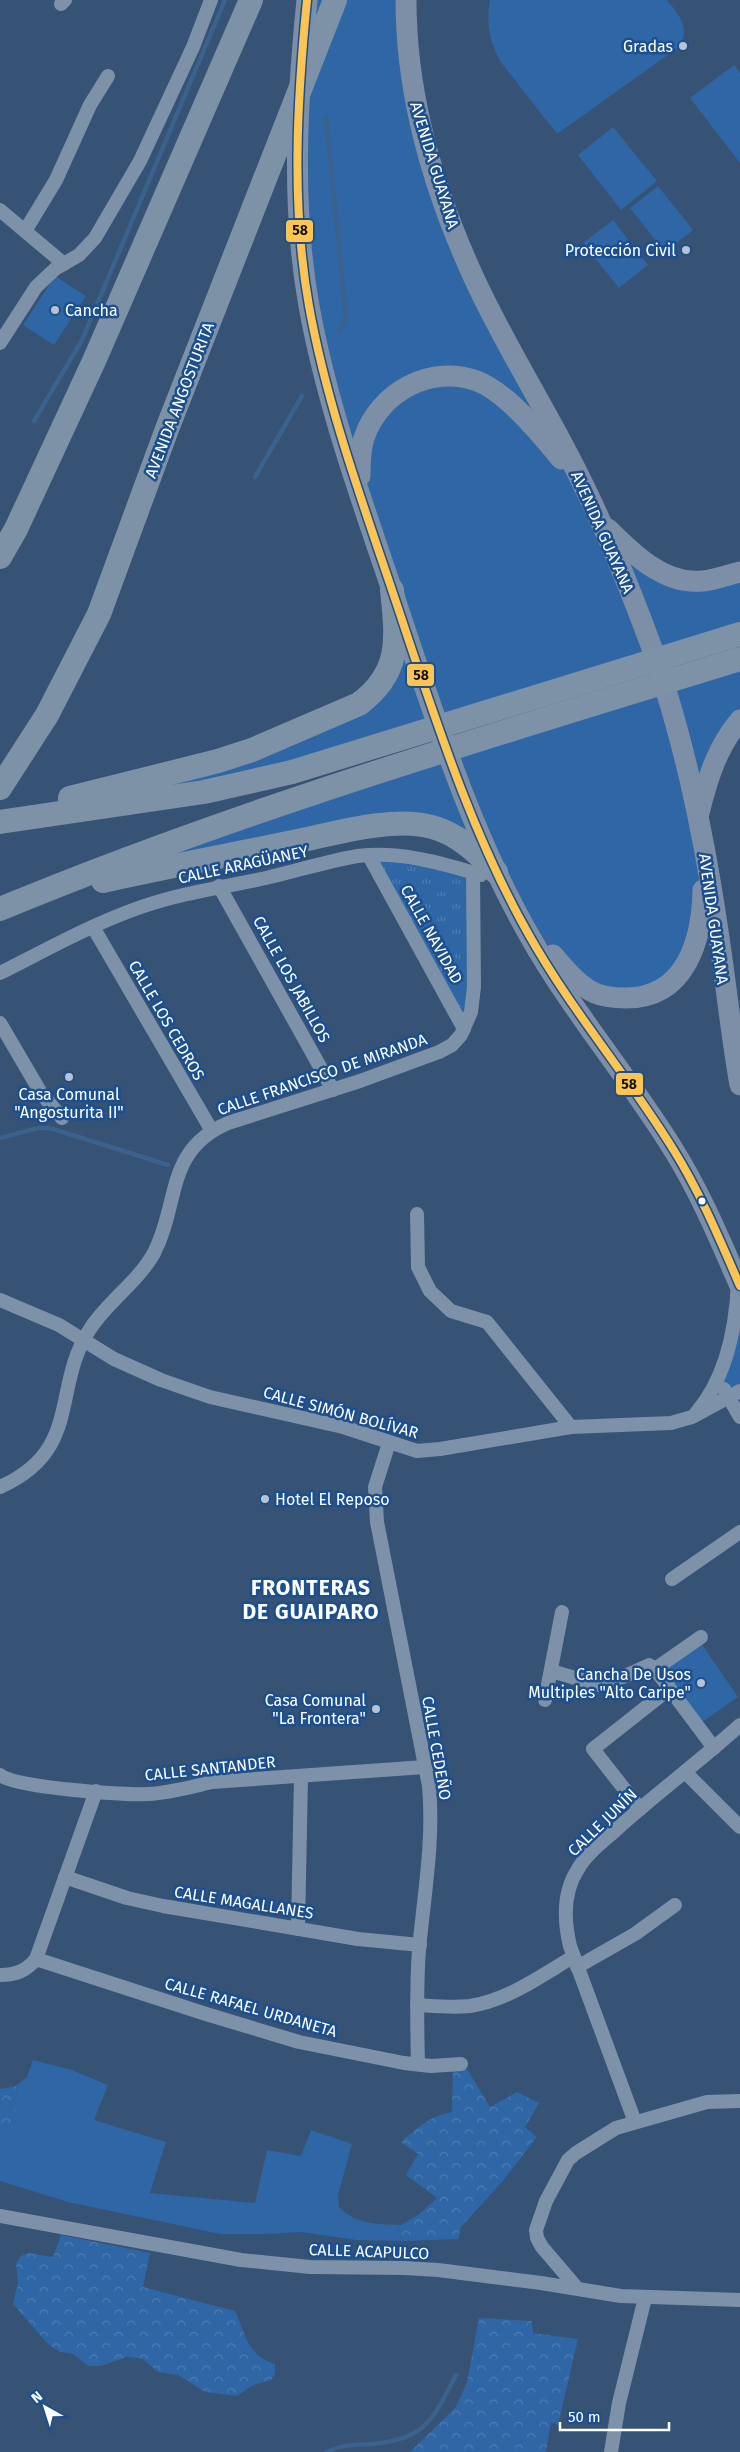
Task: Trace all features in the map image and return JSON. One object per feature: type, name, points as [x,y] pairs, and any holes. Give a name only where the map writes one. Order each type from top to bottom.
[{"type":"highway","points":[[0,557],[20,521],[94,362],[251,0]]},
{"type":"highway","name":"AVENIDA ANGOSTURITA","points":[[0,788],[48,715],[98,614],[167,429],[335,0]]},
{"type":"highway","points":[[0,817],[54,801],[218,761],[252,750],[359,704],[370,696],[394,656],[397,636],[392,590]]},
{"type":"highway","points":[[0,822],[204,792],[292,772],[740,634]]},
{"type":"highway","points":[[0,910],[245,816],[740,658]]},
{"type":"highway","points":[[24,900],[161,868],[400,823],[433,827],[450,834],[480,856],[491,877]]},
{"type":"main road","points":[[307,0],[298,101],[299,198],[302,256],[309,305],[320,353],[360,493],[428,698],[491,877],[542,958],[674,1150],[707,1212],[739,1284]]},
{"type":"main road","name":"AVENIDA GUAYANA","points":[[406,0],[410,74],[425,141],[441,196],[475,280],[602,523],[643,624],[671,708],[703,842],[740,1086]]},
{"type":"main road","points":[[360,493],[360,463],[363,440],[369,425],[380,410],[402,389],[432,377],[451,376],[477,382],[501,396],[556,452],[587,492]]},
{"type":"main road","points":[[602,523],[636,556],[654,568],[671,575],[700,581],[740,572]]},
{"type":"main road","points":[[698,818],[709,775],[721,749],[740,720]]},
{"type":"main road","points":[[491,877],[562,965],[590,991],[616,998],[647,995],[674,980],[682,970],[699,935],[702,916],[703,842]]},
{"type":"street","points":[[1,340],[36,287],[50,272],[79,255],[96,238],[140,161],[193,47],[210,0]]},
{"type":"street","points":[[25,231],[56,180],[90,105],[108,76]]},
{"type":"street","points":[[0,210],[64,264]]},
{"type":"street","name":"CALLE ARAGÜANEY","points":[[0,973],[93,927],[140,907],[177,896],[266,878],[336,860],[369,856],[432,860],[491,877]]},
{"type":"street","name":"CALLE NAVIDAD","points":[[369,856],[464,1029]]},
{"type":"street","name":"CALLE FRANCISCO DE MIRANDA","points":[[0,1487],[23,1474],[36,1463],[54,1439],[76,1360],[84,1340],[96,1320],[153,1254],[189,1152],[195,1144],[212,1131],[228,1124],[333,1090],[439,1052],[452,1045],[464,1029],[471,1012],[491,877]]},
{"type":"street","name":"CALLE LOS JABILLOS","points":[[219,886],[333,1090]]},
{"type":"street","name":"CALLE LOS CEDROS","points":[[93,927],[212,1131]]},
{"type":"street","points":[[0,1023],[41,1093],[62,1118]]},
{"type":"street","points":[[417,1214],[418,1267],[430,1291],[451,1311],[487,1322],[571,1427]]},
{"type":"street","points":[[692,1417],[703,1405],[718,1380],[728,1352],[737,1306],[739,1284]]},
{"type":"street","name":"CALLE SIMÓN BOLÍVAR","points":[[0,1300],[59,1325],[130,1367],[185,1388],[236,1403],[343,1428],[407,1449],[424,1451],[571,1427],[671,1423],[692,1417],[734,1394]]},
{"type":"street","points":[[718,1380],[734,1394],[740,1417]]},
{"type":"street","name":"CALLE CEDEÑO","points":[[389,1443],[375,1488],[377,1522],[425,1767],[430,1803],[430,1851],[420,1945],[417,2005],[418,2064]]},
{"type":"street","points":[[672,1579],[740,1532]]},
{"type":"street","points":[[545,1700],[562,1612]]},
{"type":"street","points":[[655,1669],[701,1637]]},
{"type":"street","points":[[551,1671],[603,1686],[645,1664],[655,1669],[714,1748]]},
{"type":"street","points":[[640,1809],[594,1749],[594,1746],[669,1689]]},
{"type":"street","name":"CALLE JUNÍN","points":[[635,2122],[575,1962],[565,1926],[565,1912],[573,1878],[585,1859],[640,1809],[740,1725]]},
{"type":"street","name":"CALLE SANTANDER","points":[[1,1777],[25,1784],[146,1794],[183,1790],[212,1782],[425,1767]]},
{"type":"street","points":[[685,1772],[740,1827]]},
{"type":"street","points":[[298,1929],[301,1776]]},
{"type":"street","points":[[0,1975],[16,1974],[24,1971],[36,1959],[96,1791]]},
{"type":"street","name":"CALLE MAGALLANES","points":[[65,1877],[127,1898],[163,1906],[358,1939],[420,1945]]},
{"type":"street","points":[[417,2005],[464,2006],[491,2001],[635,1934],[674,1904]]},
{"type":"street","name":"CALLE RAFAEL URDANETA","points":[[36,1959],[280,2036],[376,2059],[418,2064],[461,2064]]},
{"type":"street","points":[[577,2288],[537,2238],[536,2230],[538,2218],[558,2176],[568,2160],[616,2128],[707,2102],[740,2100]]},
{"type":"street","name":"CALLE ACAPULCO","points":[[0,2216],[241,2260],[310,2267],[405,2268],[645,2298],[740,2300]]},
{"type":"street","points":[[611,2452],[619,2403],[645,2298]]},
{"type":"green space","points":[[307,0],[406,0],[441,196],[602,523],[671,575],[740,572],[740,634],[338,760],[0,817],[54,801],[138,782],[344,705],[379,670],[393,623],[309,305]]},
{"type":"green space","points":[[490,0],[667,0],[683,24],[684,36],[676,49],[557,134],[496,54],[489,31]]},
{"type":"green space","points":[[734,65],[740,73],[740,163],[690,98]]},
{"type":"green space","points":[[613,127],[657,181],[621,210],[578,155]]},
{"type":"green space","points":[[658,186],[693,230],[665,252],[630,208]]},
{"type":"green space","points":[[613,220],[648,265],[619,288],[583,243]]},
{"type":"green space","name":"Cancha","points":[[55,276],[86,296],[54,345],[23,325]]},
{"type":"green space","points":[[740,659],[740,720],[709,775],[702,893],[682,970],[616,998],[562,965],[503,887],[433,827],[73,879]]},
{"type":"green space","points":[[369,856],[473,872],[467,1025]]},
{"type":"green space","points":[[740,1286],[740,1391],[699,1408],[714,1381]]},
{"type":"green space","name":"Cancha De Usos Multiples \"Alto Caripe\"","points":[[701,1643],[738,1697],[701,1723],[664,1669]]},
{"type":"green space","points":[[33,2060],[72,2070],[108,2085],[94,2120],[166,2142],[150,2193],[255,2203],[267,2150],[301,2156],[311,2130],[352,2144],[338,2195],[339,2207],[360,2220],[376,2224],[401,2225],[397,2230],[404,2241],[356,2240],[301,2232],[220,2234],[68,2202],[0,2181],[0,2133],[17,2094],[16,2086],[27,2077]]},
{"type":"green space","points":[[453,2067],[467,2069],[490,2107],[517,2092],[539,2103],[525,2127],[537,2137],[502,2182],[461,2227],[458,2239],[404,2241],[397,2230],[437,2198],[406,2175],[418,2154],[401,2142],[425,2123],[438,2116],[452,2112]]},
{"type":"green space","points":[[16,2086],[15,2112],[9,2124],[0,2133],[0,2089]]},
{"type":"green space","points":[[61,2235],[150,2253],[143,2287],[235,2311],[252,2349],[265,2360],[275,2364],[275,2374],[271,2380],[253,2385],[237,2396],[205,2392],[178,2375],[158,2372],[143,2359],[127,2357],[101,2366],[88,2366],[73,2354],[60,2352],[48,2344],[13,2304],[18,2283],[16,2263],[21,2256],[28,2253],[53,2257]]},
{"type":"green space","points":[[479,2318],[532,2321],[533,2333],[578,2339],[558,2425],[551,2422],[546,2452],[410,2452],[455,2408],[467,2382]]},
{"type":"waterway","points":[[34,421],[82,340],[225,0]]},
{"type":"waterway","points":[[326,117],[346,318],[339,332]]},
{"type":"waterway","points":[[255,477],[302,396]]},
{"type":"waterway","points":[[0,1138],[38,1128],[50,1128],[168,1165]]},
{"type":"waterway","points":[[327,2452],[344,2446],[372,2444],[405,2438],[416,2432],[433,2416],[456,2375]]},
{"type":"transit line","name":"58","points":[[307,0],[298,114],[298,192],[303,268],[317,347],[339,430],[365,511],[446,749],[492,862],[545,963],[656,1122],[683,1165],[709,1216],[740,1286]]},
{"type":"place","name":"Gradas","points":[[683,46]]},
{"type":"place","name":"Protección Civil","points":[[686,250]]},
{"type":"place","name":"Cancha","points":[[55,310]]},
{"type":"place","name":"Casa Comunal \"Angosturita II\"","points":[[69,1077]]},
{"type":"place","name":"Hotel El Reposo","points":[[265,1499]]},
{"type":"place","name":"Cancha De Usos Multiples \"Alto Caripe\"","points":[[701,1683]]},
{"type":"place","name":"Casa Comunal \"La Frontera\"","points":[[376,1709]]},
{"type":"district","name":"FRONTERAS DE GUAIPARO","points":[[311,1600]]}]
